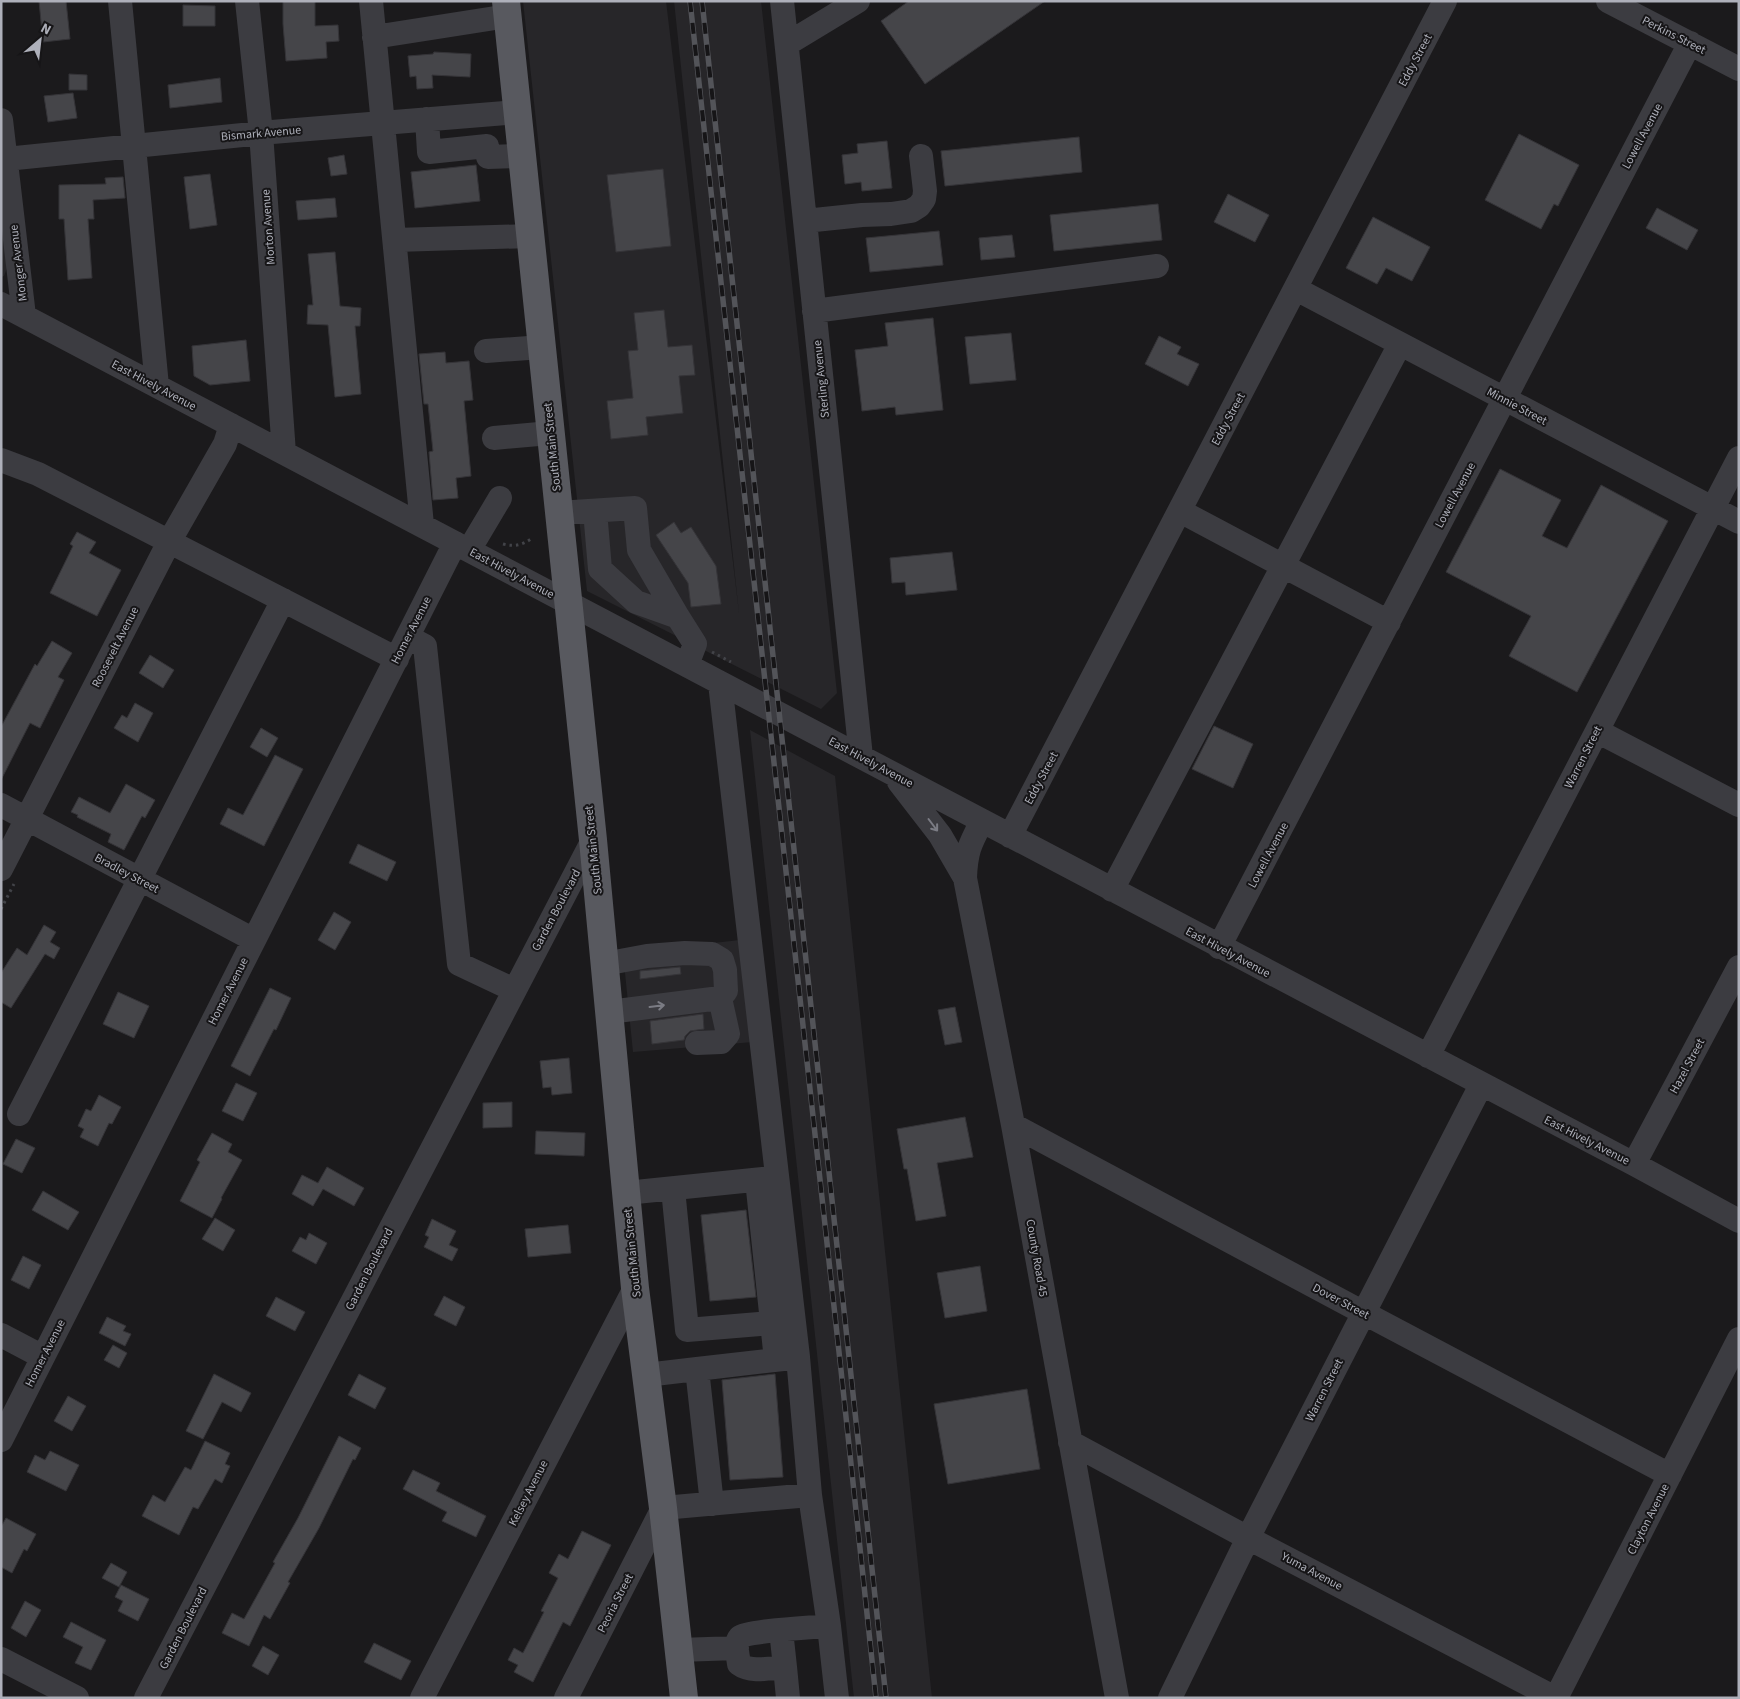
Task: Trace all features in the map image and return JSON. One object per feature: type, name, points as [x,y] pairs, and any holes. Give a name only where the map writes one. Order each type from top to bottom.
[{"type":"main road","name":"South Main Street","points":[[507,9],[593,840],[635,1288],[664,1508],[684,1698]]},
{"type":"street","points":[[120,1],[157,386]]},
{"type":"street","name":"Morton Avenue","points":[[247,1],[261,133],[284,453]]},
{"type":"street","points":[[371,1],[422,525]]},
{"type":"street","name":"Sterling Avenue","points":[[782,1],[861,757]]},
{"type":"street","name":"Eddy Street","points":[[1010,836],[1446,1]]},
{"type":"street","name":"Perkins Street","points":[[1608,1],[1739,69]]},
{"type":"street","points":[[787,44],[856,2]]},
{"type":"street","points":[[374,37],[507,9]]},
{"type":"street","name":"Lowell Avenue","points":[[1219,947],[1690,44]]},
{"type":"street","name":"Bismark Avenue","points":[[6,159],[261,133],[518,112]]},
{"type":"street","points":[[428,119],[429,152],[486,146],[488,157],[522,156]]},
{"type":"street","name":"Monger Avenue","points":[[1,120],[24,316]]},
{"type":"street","points":[[804,221],[911,211],[919,206],[924,199],[925,191],[921,156]]},
{"type":"street","points":[[395,240],[530,236]]},
{"type":"street","points":[[814,311],[1157,266]]},
{"type":"street","name":"Minnie Street","points":[[1296,289],[1739,522]]},
{"type":"street","name":"East Hively Avenue","points":[[1,304],[422,525],[468,542],[568,604],[1634,1164],[1739,1222]]},
{"type":"street","points":[[1112,890],[1400,344]]},
{"type":"street","points":[[486,351],[542,347]]},
{"type":"street","name":"Roosevelt Avenue","points":[[1,870],[169,542],[224,444],[231,425]]},
{"type":"street","points":[[494,438],[550,433]]},
{"type":"street","name":"Warren Street","points":[[1428,1056],[1739,458]]},
{"type":"street","points":[[1,460],[38,474],[397,659]]},
{"type":"street","name":"Homer Avenue","points":[[1,1440],[408,637],[468,542],[500,498]]},
{"type":"street","points":[[558,513],[635,508],[639,550],[695,644],[687,665]]},
{"type":"street","points":[[595,511],[600,569],[636,602],[678,617]]},
{"type":"street","points":[[1180,511],[1389,622]]},
{"type":"street","points":[[19,1114],[283,600]]},
{"type":"street","points":[[408,637],[425,646],[460,964],[514,990]]},
{"type":"street","points":[[720,683],[767,1179],[787,1359],[810,1495],[829,1626],[837,1698]]},
{"type":"street","points":[[1597,731],[1739,805]]},
{"type":"street","points":[[892,773],[940,835],[965,878]]},
{"type":"street","name":"Bradley Street","points":[[1,805],[254,940]]},
{"type":"street","name":"County Road 45","points":[[982,822],[969,846],[965,858],[965,878],[1013,1125],[1117,1698]]},
{"type":"street","name":"Garden Boulevard","points":[[146,1698],[593,840]]},
{"type":"street","points":[[604,964],[666,954],[712,954],[722,960],[725,970],[726,991],[720,998],[609,1012]]},
{"type":"street","name":"Hazel Street","points":[[1634,1164],[1739,967]]},
{"type":"street","points":[[697,1043],[720,1042],[728,1034],[720,998]]},
{"type":"street","name":"Warren Street","points":[[1170,1698],[1248,1538],[1481,1085]]},
{"type":"street","name":"Dover Street","points":[[1013,1125],[1670,1475]]},
{"type":"street","points":[[626,1193],[767,1179]]},
{"type":"street","points":[[767,1179],[772,1324],[787,1359]]},
{"type":"street","points":[[673,1189],[687,1330],[772,1324]]},
{"type":"street","name":"Kelsey Avenue","points":[[422,1698],[635,1288]]},
{"type":"street","points":[[1,1335],[43,1357]]},
{"type":"street","name":"Clayton Avenue","points":[[1555,1698],[1739,1340]]},
{"type":"street","points":[[646,1375],[787,1359]]},
{"type":"street","points":[[697,1369],[712,1504]]},
{"type":"street","name":"Yuma Avenue","points":[[1070,1442],[1248,1538],[1555,1698]]},
{"type":"street","points":[[664,1508],[810,1495]]},
{"type":"street","name":"Peoria Street","points":[[566,1698],[664,1508]]},
{"type":"street","points":[[785,1667],[743,1667],[739,1664],[736,1648],[739,1639],[745,1634],[829,1626]]},
{"type":"street","points":[[780,1630],[788,1698]]},
{"type":"street","points":[[679,1650],[736,1648]]},
{"type":"street","points":[[1,1659],[77,1698]]},
{"type":"path","points":[[468,542],[513,546],[524,544],[531,539]]},
{"type":"shaded area","points":[[523,1],[666,1],[739,613],[674,1],[761,1],[837,693],[821,709],[587,591]]},
{"type":"shaded area","points":[[1,216],[7,268],[4,276],[1,277]]},
{"type":"shaded area","points":[[750,730],[835,776],[932,1698],[854,1698]]},
{"type":"shaded area","points":[[740,940],[753,1042],[633,1052],[623,953]]},
{"type":"building","points":[[39,1],[66,1],[70,39],[43,42]]},
{"type":"building","points":[[283,1],[315,1],[315,26],[338,25],[339,41],[326,42],[327,58],[286,61]]},
{"type":"building","points":[[909,1],[1045,1],[925,84],[881,21]]},
{"type":"building","points":[[183,5],[215,6],[215,26],[183,26]]},
{"type":"building","points":[[434,52],[471,54],[470,77],[432,75],[433,88],[417,89],[416,76],[410,77],[408,56],[433,54]]},
{"type":"building","points":[[69,74],[87,75],[87,90],[69,90]]},
{"type":"building","points":[[220,78],[222,102],[170,108],[168,85]]},
{"type":"building","points":[[73,93],[77,118],[48,122],[44,96]]},
{"type":"building","points":[[1519,134],[1579,165],[1558,206],[1554,204],[1541,229],[1485,200]]},
{"type":"building","points":[[1079,137],[1082,172],[945,186],[941,151]]},
{"type":"building","points":[[887,141],[892,188],[862,191],[861,182],[845,184],[842,155],[858,153],[857,144]]},
{"type":"building","points":[[344,155],[347,174],[331,176],[328,158]]},
{"type":"building","points":[[476,165],[480,201],[415,208],[411,172]]},
{"type":"building","points":[[663,169],[671,246],[616,252],[607,175]]},
{"type":"building","points":[[210,174],[217,225],[190,229],[184,177]]},
{"type":"building","points":[[123,177],[125,198],[93,200],[94,219],[88,219],[92,278],[68,280],[64,219],[59,219],[59,185],[106,184],[105,178]]},
{"type":"building","points":[[1228,194],[1269,215],[1255,242],[1214,222]]},
{"type":"building","points":[[335,198],[337,217],[298,220],[296,201]]},
{"type":"building","points":[[1158,204],[1162,240],[1054,251],[1050,215]]},
{"type":"building","points":[[1657,208],[1698,230],[1687,250],[1646,228]]},
{"type":"building","points":[[1373,217],[1430,247],[1412,281],[1386,268],[1377,284],[1346,268]]},
{"type":"building","points":[[939,231],[943,265],[870,272],[866,238]]},
{"type":"building","points":[[1012,235],[1015,257],[981,260],[979,238]]},
{"type":"building","points":[[335,252],[340,306],[361,308],[360,326],[355,326],[361,394],[335,397],[328,325],[307,324],[308,305],[313,305],[308,254]]},
{"type":"building","points":[[664,310],[668,347],[692,345],[695,375],[679,376],[683,413],[646,417],[648,435],[611,439],[607,401],[633,398],[628,351],[638,350],[634,313]]},
{"type":"building","points":[[933,318],[943,410],[896,415],[895,407],[862,411],[855,350],[888,346],[885,323]]},
{"type":"building","points":[[1011,333],[1016,380],[970,384],[965,337]]},
{"type":"building","points":[[1159,336],[1181,347],[1177,354],[1199,364],[1188,386],[1145,364]]},
{"type":"building","points":[[246,340],[250,381],[210,385],[194,376],[192,346]]},
{"type":"building","points":[[445,352],[446,363],[469,361],[473,400],[464,401],[471,476],[456,478],[458,498],[433,500],[429,452],[433,451],[428,404],[424,404],[419,354]]},
{"type":"building","points":[[1500,469],[1561,500],[1542,536],[1567,548],[1601,485],[1668,521],[1577,692],[1509,656],[1531,616],[1446,572]]},
{"type":"building","points":[[674,522],[681,533],[691,527],[716,566],[721,604],[691,607],[688,583],[656,535]]},
{"type":"building","points":[[77,532],[96,542],[89,553],[121,570],[97,616],[50,593],[73,546],[70,544]]},
{"type":"building","points":[[952,552],[957,590],[906,595],[905,582],[892,583],[890,558]]},
{"type":"building","points":[[52,641],[72,653],[58,677],[64,680],[40,728],[30,723],[1,780],[1,727],[35,664],[37,666]]},
{"type":"building","points":[[150,655],[174,670],[163,688],[139,673]]},
{"type":"building","points":[[135,703],[153,713],[138,742],[114,728],[122,715],[127,718]]},
{"type":"building","points":[[1214,726],[1253,744],[1233,788],[1192,769]]},
{"type":"building","points":[[261,728],[278,738],[267,757],[250,747]]},
{"type":"building","points":[[275,755],[303,769],[264,846],[220,824],[228,808],[243,815]]},
{"type":"building","points":[[126,784],[155,800],[145,818],[142,816],[124,850],[108,842],[111,834],[71,812],[79,797],[110,813]]},
{"type":"building","points":[[358,844],[396,862],[387,881],[349,863]]},
{"type":"building","points":[[334,912],[351,922],[335,950],[318,940]]},
{"type":"building","points":[[44,925],[56,932],[50,942],[60,948],[54,959],[45,954],[11,1008],[1,1002],[1,973],[17,948],[27,955]]},
{"type":"building","points":[[680,967],[681,974],[640,979],[640,971]]},
{"type":"building","points":[[270,988],[291,998],[276,1030],[274,1029],[250,1076],[231,1066]]},
{"type":"building","points":[[118,992],[149,1006],[134,1038],[103,1024]]},
{"type":"building","points":[[955,1007],[962,1042],[945,1045],[938,1010]]},
{"type":"building","points":[[703,1014],[704,1029],[690,1031],[684,1040],[652,1044],[650,1021]]},
{"type":"building","points":[[569,1058],[572,1093],[552,1095],[551,1087],[543,1088],[540,1061]]},
{"type":"building","points":[[236,1083],[257,1093],[243,1121],[222,1111]]},
{"type":"building","points":[[99,1095],[121,1107],[112,1124],[109,1123],[98,1146],[80,1137],[84,1129],[78,1126],[86,1109],[91,1111]]},
{"type":"building","points":[[512,1102],[512,1127],[483,1128],[483,1103]]},
{"type":"building","points":[[965,1117],[973,1157],[937,1163],[946,1216],[916,1221],[907,1169],[904,1169],[897,1129]]},
{"type":"building","points":[[536,1131],[585,1133],[584,1156],[535,1154]]},
{"type":"building","points":[[212,1133],[232,1144],[228,1152],[242,1160],[212,1218],[180,1201],[200,1162],[197,1160]]},
{"type":"building","points":[[16,1139],[35,1148],[22,1173],[3,1164]]},
{"type":"building","points":[[327,1167],[364,1188],[354,1206],[323,1189],[313,1206],[292,1194],[302,1175],[318,1183]]},
{"type":"building","points":[[43,1191],[79,1212],[68,1230],[32,1210]]},
{"type":"building","points":[[746,1210],[756,1297],[710,1301],[701,1215]]},
{"type":"building","points":[[215,1218],[235,1230],[223,1251],[202,1239]]},
{"type":"building","points":[[432,1219],[456,1231],[449,1245],[458,1249],[452,1261],[424,1247],[429,1237],[425,1235]]},
{"type":"building","points":[[568,1225],[571,1253],[528,1257],[525,1229]]},
{"type":"building","points":[[309,1233],[327,1243],[316,1264],[292,1251],[300,1237],[306,1240]]},
{"type":"building","points":[[23,1256],[41,1265],[29,1289],[11,1280]]},
{"type":"building","points":[[980,1266],[987,1311],[945,1318],[937,1273]]},
{"type":"building","points":[[444,1296],[465,1307],[456,1326],[434,1315]]},
{"type":"building","points":[[276,1297],[305,1312],[295,1331],[266,1316]]},
{"type":"building","points":[[107,1317],[126,1326],[123,1331],[131,1334],[125,1346],[99,1333]]},
{"type":"building","points":[[113,1345],[127,1353],[119,1368],[104,1360]]},
{"type":"building","points":[[214,1374],[251,1393],[241,1412],[222,1402],[203,1439],[186,1431]]},
{"type":"building","points":[[359,1374],[386,1388],[375,1409],[348,1395]]},
{"type":"building","points":[[775,1374],[783,1477],[730,1480],[722,1380]]},
{"type":"building","points":[[1027,1389],[1040,1469],[948,1484],[934,1404]]},
{"type":"building","points":[[68,1396],[86,1406],[72,1431],[54,1421]]},
{"type":"building","points":[[339,1436],[361,1448],[355,1460],[353,1459],[319,1528],[288,1582],[290,1583],[270,1619],[264,1615],[249,1646],[222,1633],[232,1613],[244,1619],[275,1563],[273,1562],[298,1518]]},
{"type":"building","points":[[205,1441],[230,1453],[225,1464],[230,1466],[222,1483],[215,1479],[198,1509],[193,1507],[179,1535],[142,1516],[153,1495],[165,1502],[185,1467],[191,1470]]},
{"type":"building","points":[[50,1451],[79,1465],[66,1491],[27,1472],[35,1455],[45,1460]]},
{"type":"building","points":[[413,1470],[440,1483],[436,1491],[486,1516],[476,1537],[442,1521],[447,1512],[403,1489]]},
{"type":"building","points":[[6,1518],[36,1534],[27,1551],[24,1549],[12,1573],[1,1567],[1,1527]]},
{"type":"building","points":[[582,1531],[611,1545],[570,1626],[563,1622],[533,1682],[514,1672],[518,1665],[508,1660],[514,1648],[523,1653],[544,1612],[541,1611],[558,1578],[549,1573],[559,1554],[568,1559]]},
{"type":"building","points":[[111,1563],[127,1572],[119,1587],[102,1578]]},
{"type":"building","points":[[121,1585],[149,1599],[138,1621],[118,1611],[123,1601],[115,1597]]},
{"type":"building","points":[[25,1601],[41,1610],[26,1637],[11,1628]]},
{"type":"building","points":[[71,1622],[106,1640],[91,1670],[75,1663],[83,1647],[63,1637]]},
{"type":"building","points":[[374,1643],[411,1661],[401,1680],[364,1662]]},
{"type":"building","points":[[263,1646],[279,1655],[268,1675],[252,1666]]},
{"type":"railway","points":[[690,1],[876,1698]]},
{"type":"railway","points":[[702,1],[886,1698]]}]
